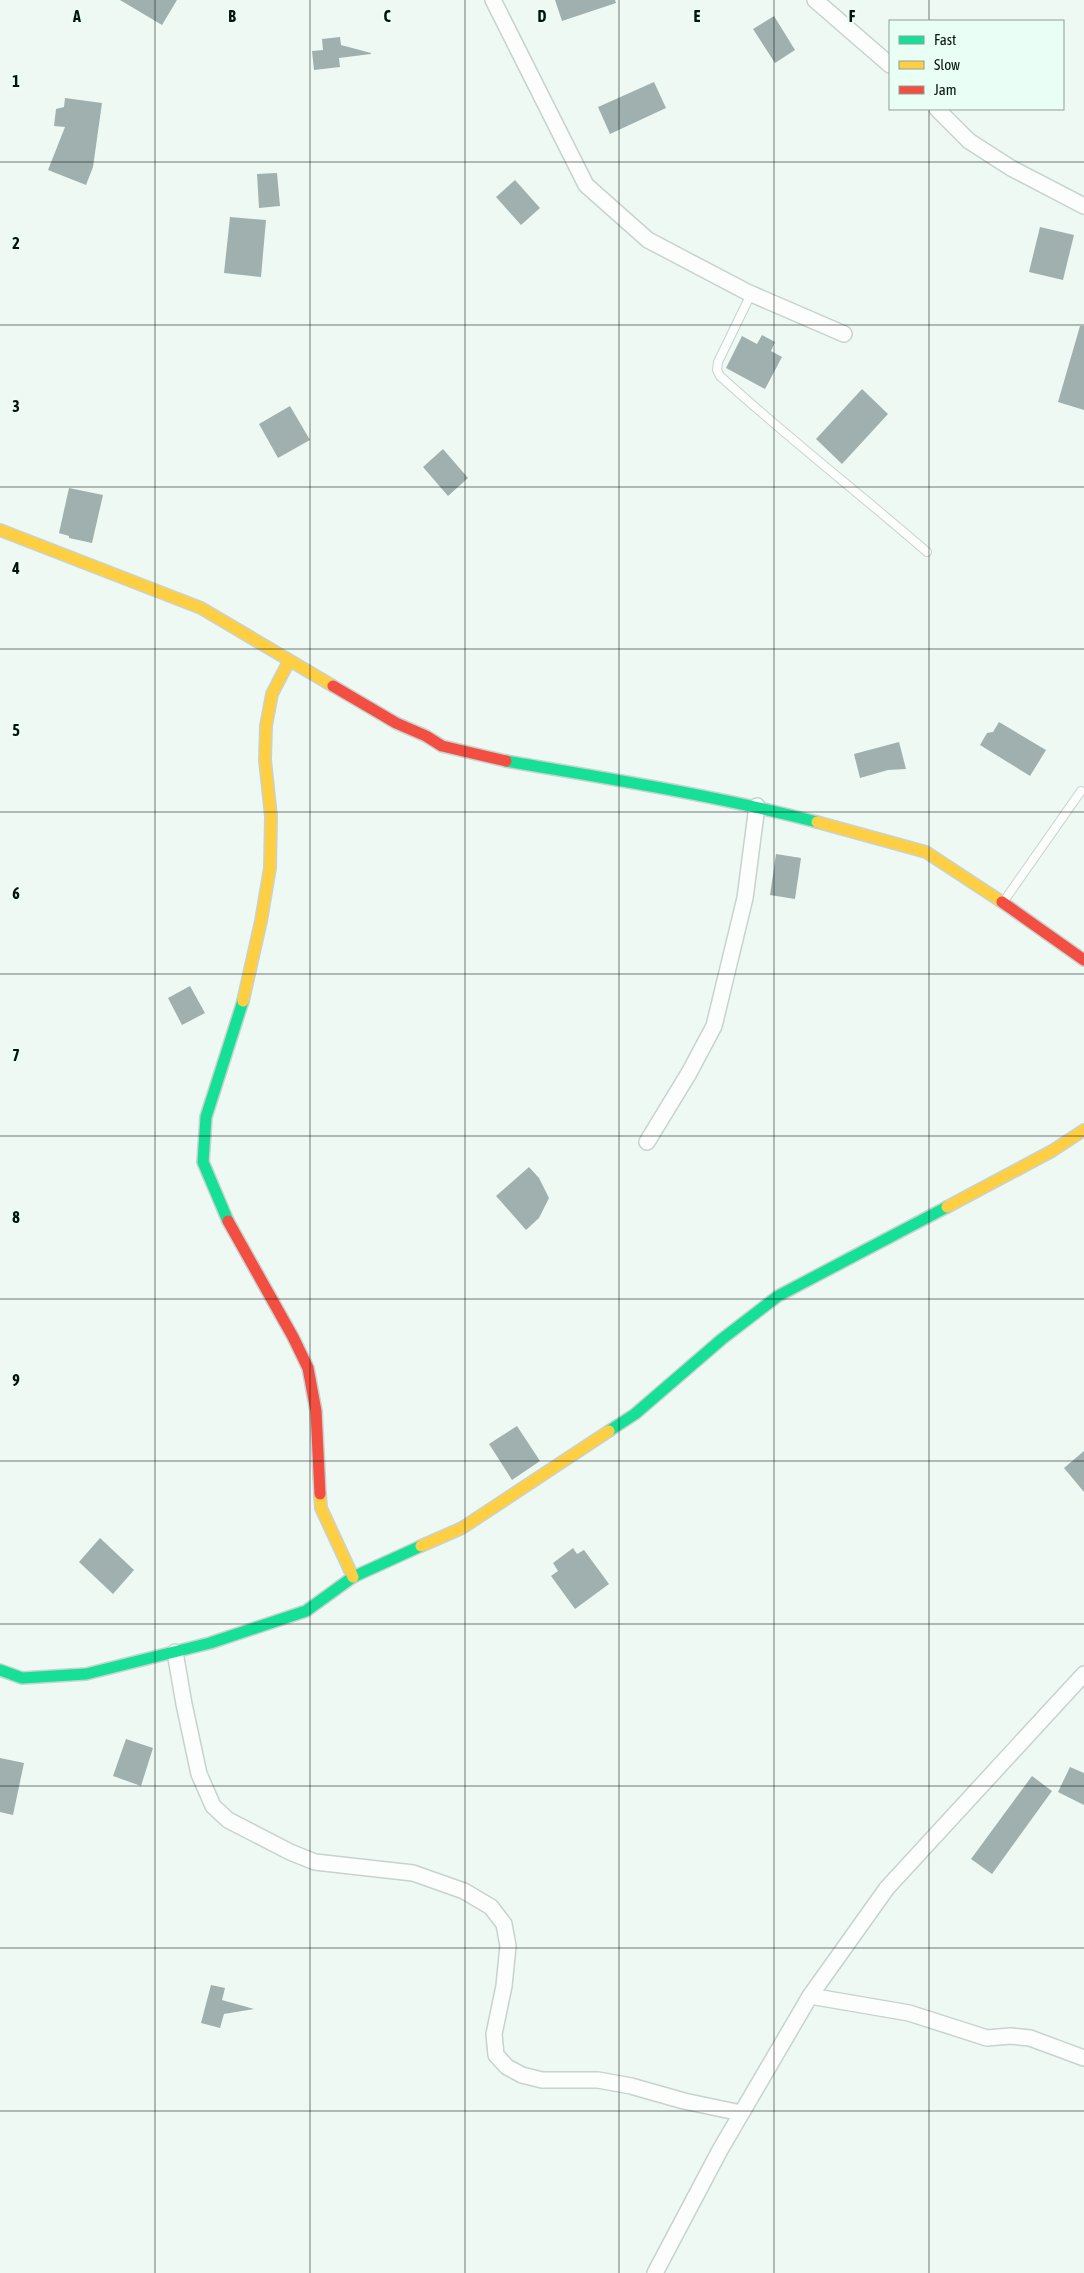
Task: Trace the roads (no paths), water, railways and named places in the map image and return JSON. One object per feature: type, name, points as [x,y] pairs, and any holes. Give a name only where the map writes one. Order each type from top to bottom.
[{"type":"street","points":[[493,0],[586,186],[648,240],[751,294],[844,334]]},
{"type":"street","points":[[815,0],[889,64]]},
{"type":"street","points":[[938,110],[969,141],[1011,168],[1084,206]]},
{"type":"street","points":[[0,530],[201,608],[289,662],[396,723],[426,736],[442,746],[498,760],[671,789],[757,806],[886,839],[926,852],[962,874],[1084,960]]},
{"type":"street","points":[[289,662],[272,694],[266,726],[265,760],[271,816],[270,868],[243,1000],[206,1117],[203,1162],[224,1212],[308,1368],[316,1411],[317,1469],[321,1508],[354,1577]]},
{"type":"street","points":[[647,1142],[689,1073],[714,1026],[745,898],[757,806]]},
{"type":"street","points":[[0,1670],[22,1678],[86,1674],[210,1643],[306,1611],[354,1577],[462,1528],[636,1414],[722,1339],[778,1296],[1052,1151],[1084,1130]]},
{"type":"street","points":[[176,1652],[184,1704],[199,1774],[213,1806],[228,1820],[290,1852],[315,1862],[413,1873],[464,1891],[491,1907],[504,1924],[508,1946],[504,1986],[494,2034],[496,2055],[507,2067],[522,2075],[542,2080],[598,2080],[631,2086],[684,2101],[741,2113]]},
{"type":"street","points":[[655,2273],[741,2113],[810,1996],[887,1888],[1084,1674]]},
{"type":"street","points":[[810,1996],[909,2013],[987,2038],[1010,2036],[1030,2038],[1084,2058]]},
{"type":"lane","points":[[751,294],[718,362],[717,370],[720,376],[763,415],[869,501],[927,552]]},
{"type":"lane","points":[[1002,903],[1081,791]]}]
